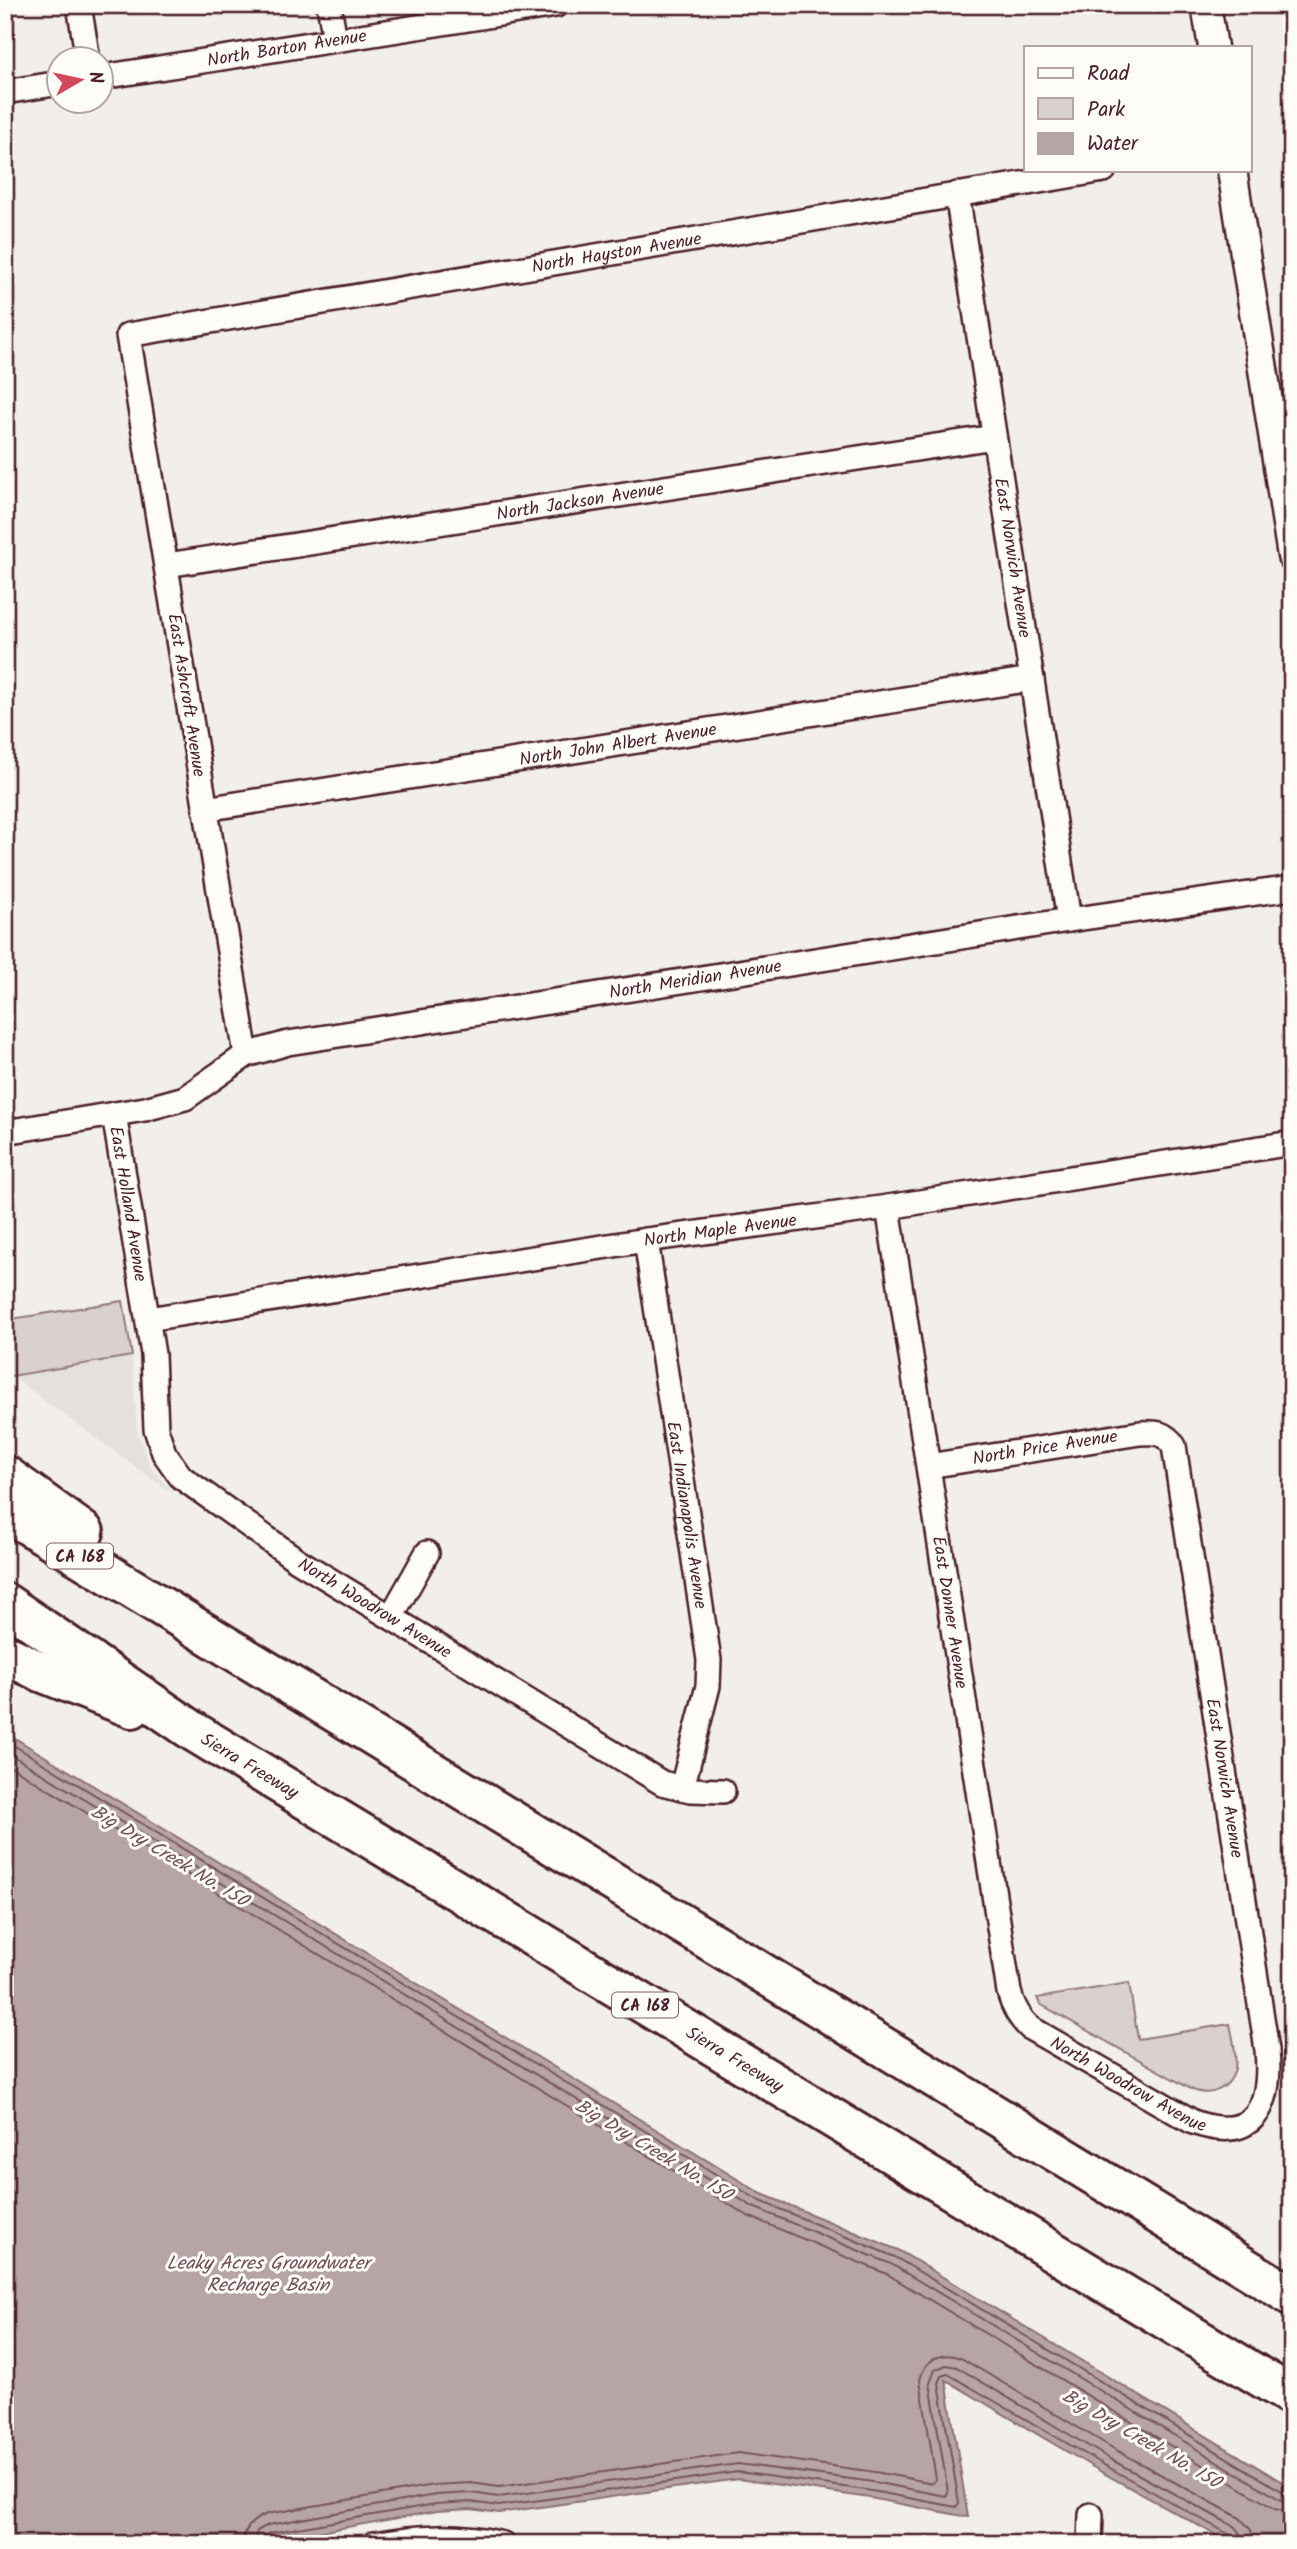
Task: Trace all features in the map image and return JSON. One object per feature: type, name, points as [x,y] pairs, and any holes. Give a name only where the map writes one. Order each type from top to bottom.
[{"type":"highway","points":[[5,1475],[112,1552],[155,1601]]},
{"type":"highway","name":"CA 168","points":[[5,1511],[1292,2296]]},
{"type":"highway","name":"Sierra Freeway","points":[[5,1603],[196,1733],[1292,2396]]},
{"type":"highway","points":[[5,1654],[39,1671],[196,1733]]},
{"type":"street","points":[[79,5],[86,46]]},
{"type":"street","points":[[329,5],[335,40]]},
{"type":"street","name":"North Barton Avenue","points":[[116,75],[556,5]]},
{"type":"street","points":[[1206,5],[1213,46]]},
{"type":"street","points":[[5,92],[46,85]]},
{"type":"street","name":"North Hayston Avenue","points":[[128,335],[1092,172]]},
{"type":"street","points":[[1232,172],[1289,512],[1292,556]]},
{"type":"street","name":"East Norwich Avenue","points":[[957,194],[1069,920]]},
{"type":"street","name":"East Ashcroft Avenue","points":[[128,335],[246,1055]]},
{"type":"street","name":"North Jackson Avenue","points":[[167,565],[994,437]]},
{"type":"street","name":"North John Albert Avenue","points":[[205,809],[1032,679]]},
{"type":"street","name":"North Meridian Avenue","points":[[114,1114],[185,1098],[246,1055],[265,1048],[1069,920],[1292,888]]},
{"type":"street","name":"East Holland Avenue","points":[[5,1132],[114,1114],[148,1319]]},
{"type":"street","name":"North Maple Avenue","points":[[148,1319],[646,1240],[888,1207],[1292,1143]]},
{"type":"street","name":"East Donner Avenue","points":[[888,1207],[1009,1993],[1017,2014]]},
{"type":"street","name":"East Indianapolis Avenue","points":[[646,1240],[709,1660],[708,1686],[682,1788]]},
{"type":"street","name":"North Woodrow Avenue","points":[[148,1319],[153,1354],[156,1429],[164,1453],[177,1471],[195,1488],[297,1560],[662,1783],[682,1788],[723,1791]]},
{"type":"street","name":"North Price Avenue","points":[[928,1466],[1140,1433],[1162,1434]]},
{"type":"street","name":"East Norwich Avenue","points":[[1162,1434],[1168,1437],[1174,1446],[1267,2050],[1268,2086],[1264,2103],[1250,2122]]},
{"type":"street","points":[[391,1617],[427,1553]]},
{"type":"street","name":"North Woodrow Avenue","points":[[1017,2014],[1030,2028],[1193,2122],[1222,2130],[1250,2122]]},
{"type":"street","points":[[1090,2544],[1091,2515]]},
{"type":"street","points":[[374,2544],[413,2537],[452,2535],[503,2544]]},
{"type":"shaded area","points":[[132,1356],[137,1432],[151,1468],[177,1497],[11,1376]]},
{"type":"green space","points":[[123,1301],[132,1356],[11,1376],[5,1372],[5,1320]]},
{"type":"green space","points":[[1129,1983],[1138,2039],[1230,2024],[1236,2060],[1232,2077],[1226,2084],[1211,2093],[1191,2089],[1040,2004],[1037,1998]]},
{"type":"water","name":"Leaky Acres Groundwater Recharge Basin","points":[[5,1732],[762,2194],[898,2250],[1292,2488],[1292,2544],[1232,2544],[1103,2473],[946,2380],[968,2517],[870,2498],[738,2479],[499,2513],[471,2509],[437,2511],[251,2544],[5,2544]]},
{"type":"water label","name":"Big Dry Creek No. 150","points":[[170,1855]]},
{"type":"water label","name":"Big Dry Creek No. 150","points":[[654,2149]]},
{"type":"water label","name":"Big Dry Creek No. 150","points":[[1142,2438]]}]
